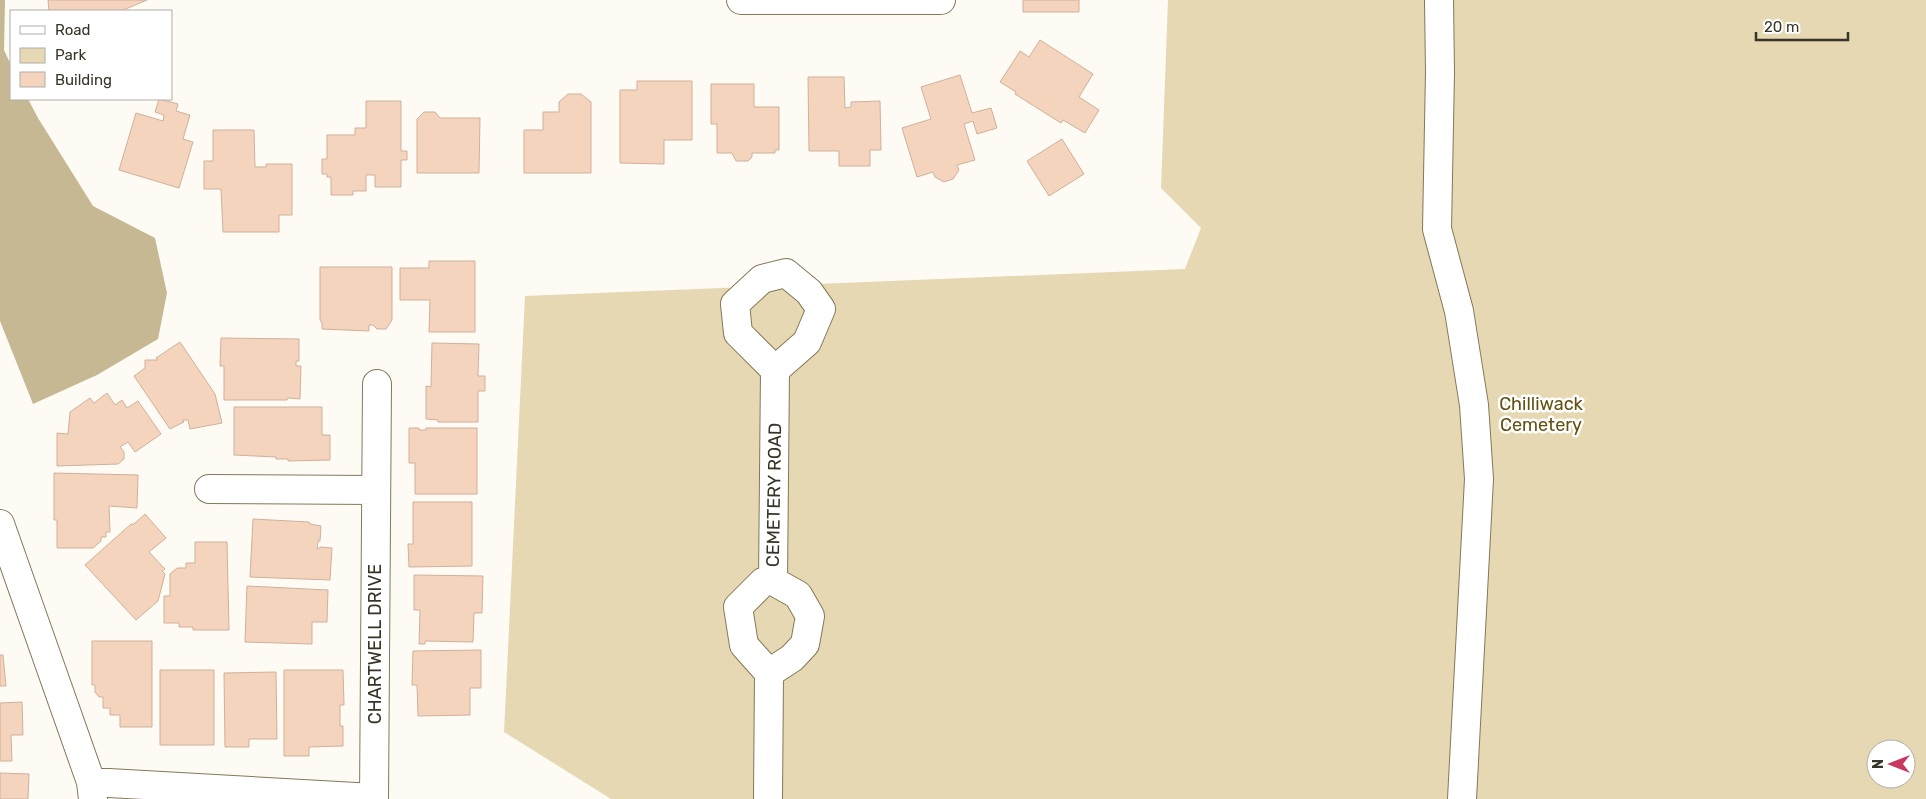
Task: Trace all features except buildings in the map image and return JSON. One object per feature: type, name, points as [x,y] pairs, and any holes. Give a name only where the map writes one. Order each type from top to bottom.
[{"type":"street","points":[[741,0],[942,0]]},
{"type":"street","points":[[1439,0],[1440,72],[1437,229],[1459,311],[1473,395],[1478,479],[1462,799]]},
{"type":"street","name":"CEMETERY ROAD","points":[[769,673],[744,645],[738,607],[763,582],[773,581],[775,370]]},
{"type":"street","name":"CHARTWELL DRIVE","points":[[0,524],[92,790],[374,798],[377,384]]},
{"type":"street","points":[[209,489],[376,490]]},
{"type":"street","points":[[768,799],[769,673],[792,658],[804,644],[810,616],[798,596],[773,581]]},
{"type":"green space","name":"Chilliwack Cemetery","points":[[1168,0],[1926,0],[1926,799],[611,799],[504,732],[525,296],[1185,269],[1201,228],[1161,188]]},
{"type":"shaded area","points":[[0,0],[5,0],[4,50],[10,63],[10,100],[29,100],[93,206],[155,238],[167,293],[158,339],[97,375],[33,404],[0,321]]}]
